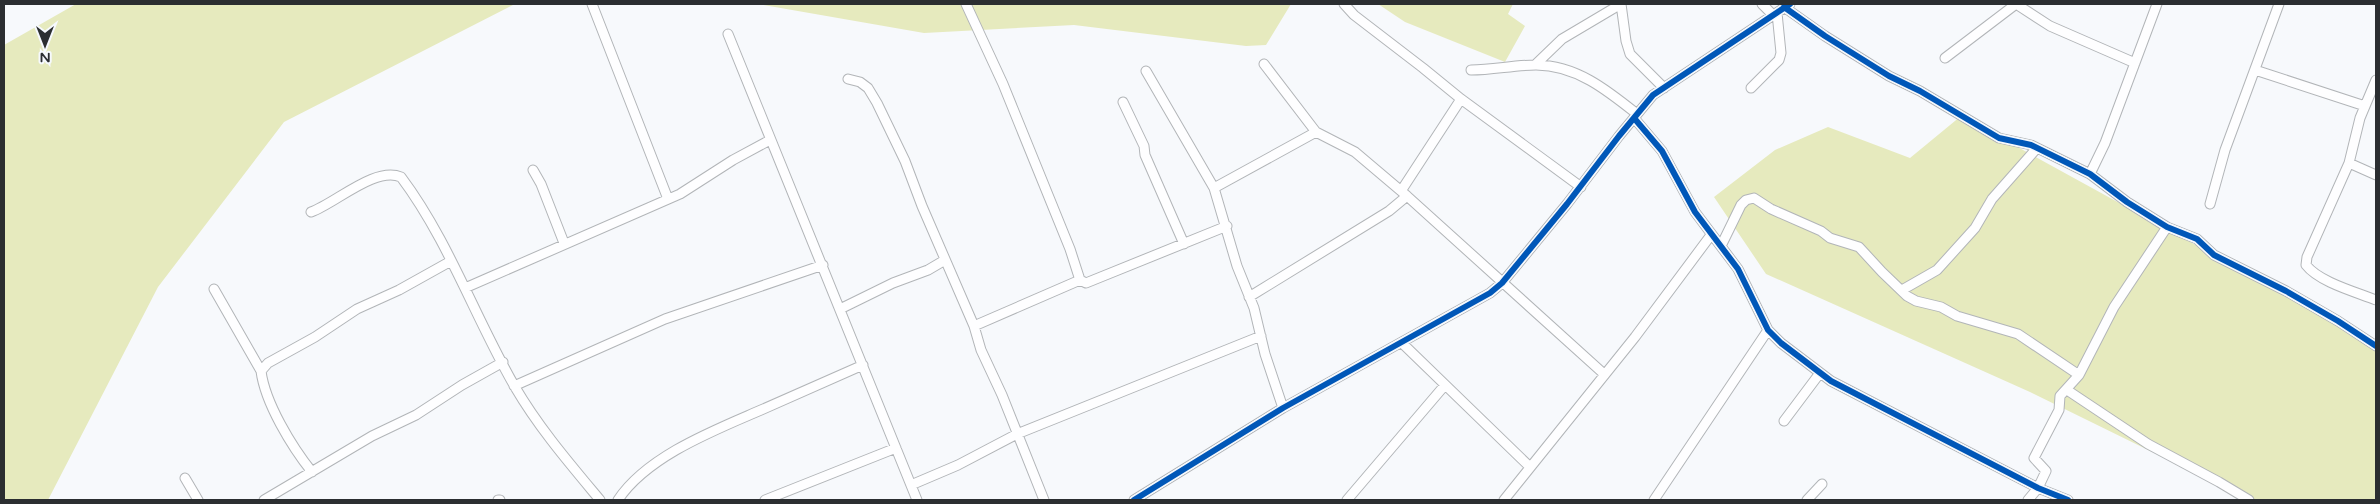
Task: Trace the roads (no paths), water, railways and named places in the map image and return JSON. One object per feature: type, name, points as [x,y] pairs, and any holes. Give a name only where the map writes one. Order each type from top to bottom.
[{"type":"street","points":[[592,4],[668,199]]},
{"type":"street","points":[[966,4],[1003,84],[1070,249],[1076,274],[1080,280],[1086,283],[1226,226]]},
{"type":"street","points":[[1344,4],[1354,15],[1461,99],[1581,186]]},
{"type":"street","points":[[1535,65],[1548,51],[1568,35],[1621,4],[1626,41],[1630,54],[1664,88]]},
{"type":"street","points":[[1762,4],[1781,10],[1888,76],[1920,92],[1999,138],[2037,148],[2090,174],[2127,202],[2167,227],[2197,239],[2214,255],[2294,296],[2338,321],[2376,346]]},
{"type":"street","points":[[1945,58],[2016,4],[2050,26],[2135,63]]},
{"type":"street","points":[[2090,174],[2105,143],[2157,4]]},
{"type":"street","points":[[2210,204],[2225,150],[2280,4]]},
{"type":"street","points":[[1134,500],[1283,408],[1490,293],[1502,283],[1653,96],[1781,10]]},
{"type":"street","points":[[1751,88],[1779,60],[1781,53],[1781,10]]},
{"type":"street","points":[[728,34],[918,500]]},
{"type":"street","points":[[1264,64],[1316,132],[1355,152],[1404,193],[1604,374]]},
{"type":"street","points":[[1471,70],[1535,65],[1549,66],[1576,73],[1609,92],[1636,116],[1662,151],[1695,212],[1738,269],[1768,330],[1781,343],[1820,373],[2038,488],[2068,500]]},
{"type":"street","points":[[2255,70],[2366,106]]},
{"type":"street","points":[[1146,71],[1214,188],[1283,408]]},
{"type":"street","points":[[848,79],[860,82],[868,88],[905,161],[1044,500]]},
{"type":"street","points":[[2376,80],[2349,163],[2307,257],[2306,264],[2325,279],[2376,300]]},
{"type":"street","points":[[1249,297],[1389,211],[1404,193],[1461,99]]},
{"type":"street","points":[[1123,102],[1144,146],[1145,155],[1184,244]]},
{"type":"street","points":[[1214,188],[1316,132]]},
{"type":"street","points":[[465,288],[689,189],[733,160],[770,140]]},
{"type":"street","points":[[1902,290],[1937,270],[1975,228],[1992,199],[2037,148]]},
{"type":"street","points":[[2349,163],[2376,175]]},
{"type":"street","points":[[533,170],[541,184],[564,243]]},
{"type":"street","points":[[311,212],[351,189],[379,177],[393,174],[401,177],[441,239],[514,386],[536,422],[600,500]]},
{"type":"street","points":[[1721,246],[1741,205],[1746,200],[1754,198],[1771,209],[1821,231],[1830,238],[1859,247],[1879,269],[1916,300],[1941,307],[1957,316],[2018,334],[2079,375]]},
{"type":"street","points":[[2028,500],[2030,495],[2038,488],[2046,471],[2034,458],[2059,410],[2060,396],[2079,375],[2114,307],[2167,227]]},
{"type":"street","points":[[1507,499],[1530,467],[1635,337],[1711,235]]},
{"type":"street","points":[[840,309],[893,283],[928,270],[945,260]]},
{"type":"street","points":[[261,371],[268,363],[315,337],[357,309],[399,290],[451,261]]},
{"type":"street","points":[[514,386],[665,319],[823,265]]},
{"type":"street","points":[[974,326],[1080,280]]},
{"type":"street","points":[[214,288],[261,371],[266,391],[284,430],[312,472]]},
{"type":"street","points":[[1654,500],[1768,330]]},
{"type":"street","points":[[911,484],[958,465],[1017,434],[1261,336]]},
{"type":"street","points":[[1402,343],[1530,467]]},
{"type":"street","points":[[264,500],[372,436],[416,415],[502,362]]},
{"type":"street","points":[[618,500],[634,482],[660,461],[696,438],[863,365]]},
{"type":"street","points":[[1784,421],[1820,373]]},
{"type":"street","points":[[1347,500],[1446,385]]},
{"type":"street","points":[[2067,390],[2148,444],[2219,482],[2248,500]]},
{"type":"street","points":[[765,500],[896,448]]},
{"type":"street","points":[[185,478],[198,500]]},
{"type":"street","points":[[1807,500],[1822,484]]}]
